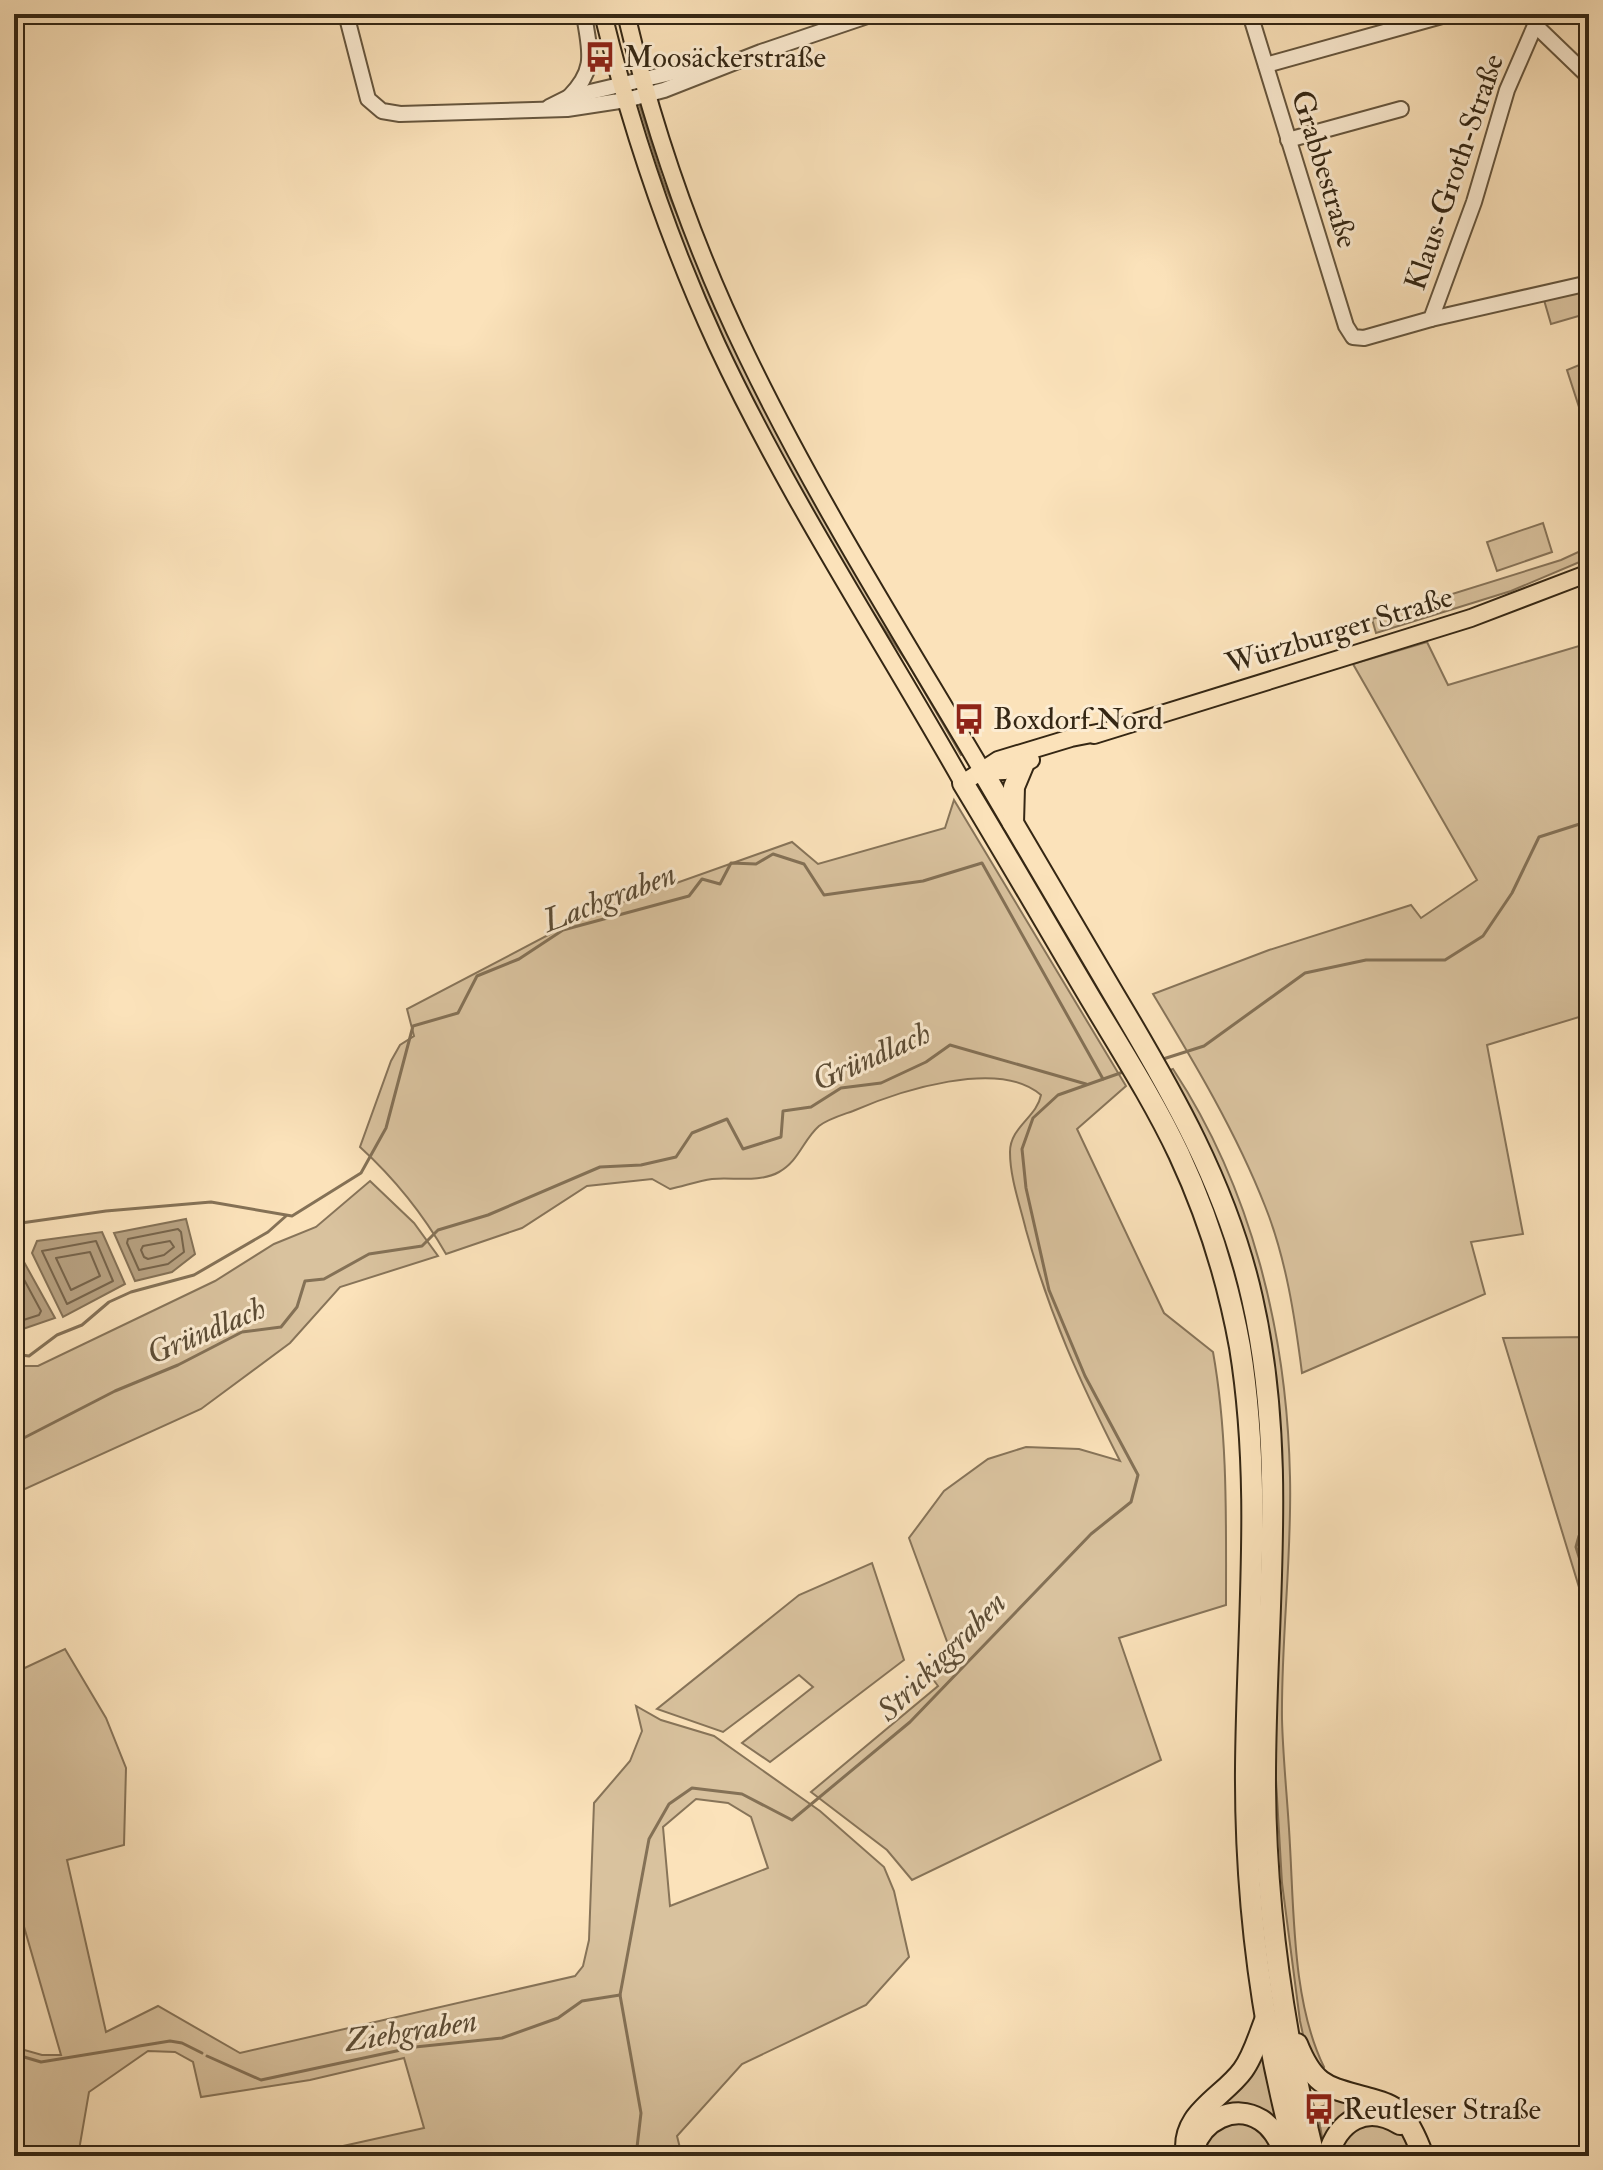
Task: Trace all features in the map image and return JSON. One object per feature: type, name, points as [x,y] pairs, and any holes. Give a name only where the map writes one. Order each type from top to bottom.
[{"type":"highway","points":[[1013,823],[1014,787],[1024,763]]},
{"type":"highway","points":[[983,772],[1161,1074],[1201,1151],[1228,1218],[1252,1295],[1264,1363],[1274,1504],[1266,1803],[1275,2012],[1296,2156]]},
{"type":"highway","points":[[963,783],[1179,1154],[1204,1215],[1225,1281],[1243,1370],[1253,1510],[1246,1820],[1253,1924],[1314,2156]]},
{"type":"highway","points":[[1275,2012],[1319,2081],[1339,2091],[1390,2106],[1400,2113],[1423,2156]]},
{"type":"highway","points":[[1190,2156],[1187,2137],[1194,2119],[1243,2070],[1275,2012]]},
{"type":"highway","points":[[1190,2156],[1207,2125],[1235,2114],[1252,2116],[1269,2127],[1287,2156]]},
{"type":"highway","points":[[1328,2156],[1340,2130],[1359,2117],[1383,2116],[1413,2134]]},
{"type":"main road","points":[[603,14],[653,187],[684,269],[733,377],[825,549],[963,783]]},
{"type":"main road","points":[[626,14],[645,87],[690,223],[752,366],[815,484],[983,772]]},
{"type":"main road","name":"Würzburger Straße","points":[[963,783],[1006,757],[1102,732],[1471,618],[1589,573]]},
{"type":"main road","name":"Würzburger Straße","points":[[983,772],[1004,771],[1102,732]]},
{"type":"street","points":[[346,14],[364,90],[371,103],[382,111],[400,114],[567,109],[761,52],[873,14]]},
{"type":"street","points":[[569,97],[585,78],[590,64],[584,14]]},
{"type":"street","name":"Grabbestraße","points":[[1250,14],[1346,326],[1353,337]]},
{"type":"street","points":[[1266,65],[1449,14]]},
{"type":"street","points":[[1538,19],[1589,77]]},
{"type":"street","name":"Klaus-Groth-Straße","points":[[1353,337],[1364,338],[1431,319],[1474,202],[1507,90],[1538,19]]},
{"type":"street","points":[[545,109],[569,97],[624,92]]},
{"type":"street","points":[[1288,140],[1401,109]]},
{"type":"street","points":[[1431,319],[1589,283]]},
{"type":"shaded area","points":[[639,104],[662,179],[691,248],[965,753],[961,755],[908,664],[816,520],[738,372],[671,217],[634,105]]},
{"type":"shaded area","points":[[1589,290],[1589,313],[1551,324],[1544,300]]},
{"type":"shaded area","points":[[1589,361],[1589,404],[1579,407],[1567,370]]},
{"type":"shaded area","points":[[1543,523],[1552,552],[1497,571],[1487,542]]},
{"type":"shaded area","points":[[1589,547],[1589,558],[1511,591],[1376,633],[1372,619],[1561,560]]},
{"type":"shaded area","points":[[1427,642],[1448,685],[1589,643],[1589,1014],[1487,1045],[1523,1234],[1471,1242],[1485,1294],[1302,1373],[1284,1267],[1254,1178],[1199,1071],[1153,994],[1269,950],[1411,905],[1421,918],[1477,880],[1353,664]]},
{"type":"shaded area","points":[[954,800],[1126,1086],[1077,1129],[1164,1313],[1213,1352],[1224,1447],[1226,1605],[1119,1638],[1161,1760],[912,1880],[887,1850],[811,1792],[938,1686],[926,1670],[953,1658],[909,1538],[944,1491],[988,1459],[1026,1447],[1079,1449],[1120,1461],[1056,1320],[1035,1261],[1013,1182],[1011,1143],[1039,1103],[1041,1095],[1023,1084],[1000,1079],[975,1079],[922,1087],[823,1124],[786,1167],[772,1175],[755,1179],[712,1179],[670,1189],[652,1179],[587,1186],[522,1228],[446,1254],[407,1197],[360,1147],[391,1061],[400,1045],[414,1036],[407,1009],[552,933],[558,925],[792,842],[818,864],[945,828]]},
{"type":"shaded area","points":[[1173,1069],[1201,1115],[1244,1213],[1260,1264],[1282,1370],[1290,1477],[1282,1689],[1283,1751],[1297,1959],[1306,2016],[1324,2067],[1320,2072],[1306,2048],[1300,2021],[1282,1883],[1274,1746],[1269,1346],[1167,1071]]},
{"type":"shaded area","points":[[370,1181],[414,1223],[438,1256],[340,1287],[290,1343],[201,1409],[14,1494],[14,1366],[38,1366],[215,1281],[274,1244],[316,1227]]},
{"type":"shaded area","points":[[1589,1337],[1586,1398],[1589,1399],[1589,1620],[1503,1338]]},
{"type":"shaded area","points":[[872,1563],[904,1660],[770,1762],[742,1743],[813,1687],[799,1675],[723,1732],[657,1709],[799,1595]]},
{"type":"shaded area","points":[[65,1649],[106,1718],[126,1768],[124,1845],[67,1860],[106,2032],[158,2006],[240,2053],[575,1976],[583,1966],[589,1940],[594,1803],[630,1761],[642,1731],[636,1706],[661,1720],[714,1736],[820,1811],[884,1867],[894,1891],[909,1957],[866,2005],[742,2064],[677,2136],[682,2156],[298,2156],[424,2128],[404,2058],[310,2080],[201,2097],[193,2062],[175,2052],[148,2051],[89,2092],[78,2156],[14,2156],[14,2047],[42,2055],[61,2055],[14,1892],[14,1673]],"holes":[[[696,1799],[728,1803],[751,1817],[768,1868],[670,1906],[663,1827]]]},
{"type":"shaded area","points":[[1261,2044],[1281,2126],[1203,2115]]},
{"type":"shaded area","points":[[1321,2086],[1379,2109],[1325,2154],[1319,2120],[1323,2119],[1320,2107],[1326,2105],[1324,2098],[1318,2099],[1316,2092]]},
{"type":"shaded area","points":[[1247,2117],[1284,2156],[1198,2156],[1215,2125]]},
{"type":"shaded area","points":[[1361,2120],[1405,2131],[1417,2156],[1336,2156],[1338,2144]]},
{"type":"water","points":[[186,1219],[195,1254],[172,1272],[135,1281],[114,1233]]},
{"type":"water","points":[[102,1232],[125,1284],[63,1317],[32,1253],[37,1241]]},
{"type":"water","points":[[14,1244],[55,1318],[14,1332]]},
{"type":"waterway","name":"Gründlach","points":[[1160,1060],[1204,1046],[1305,973],[1366,960],[1445,960],[1483,936],[1512,893],[1539,837],[1589,821]]},
{"type":"waterway","name":"Lachgraben","points":[[14,1224],[106,1211],[211,1202],[292,1216],[361,1173],[386,1128],[413,1026],[458,1013],[477,976],[519,959],[563,930],[689,896],[702,879],[720,884],[731,863],[756,864],[773,854],[804,864],[824,895],[923,881],[982,863],[1103,1079]]},
{"type":"waterway","name":"Gründlach","points":[[14,1443],[115,1391],[178,1365],[242,1332],[281,1327],[297,1307],[305,1281],[324,1279],[369,1254],[422,1246],[438,1230],[488,1215],[600,1167],[641,1165],[676,1157],[692,1133],[727,1119],[743,1149],[781,1137],[783,1111],[811,1107],[841,1088],[881,1083],[926,1062],[950,1045],[1086,1084]]},
{"type":"waterway","name":"Strickiggraben","points":[[636,2156],[641,2113],[620,1995],[649,1839],[669,1804],[692,1788],[742,1794],[792,1820],[910,1722],[1091,1534],[1131,1502],[1138,1475],[1085,1376],[1049,1290],[1026,1188],[1022,1149],[1033,1118],[1058,1095],[1126,1071]]},
{"type":"waterway","points":[[14,1354],[29,1356],[57,1335],[82,1325],[109,1302],[131,1292],[194,1275],[268,1232],[286,1216]]},
{"type":"waterway","points":[[1589,1533],[1579,1536],[1576,1547],[1589,1589]]},
{"type":"waterway","name":"Ziehgraben","points":[[207,2056],[261,2080],[415,2047],[502,2038],[558,2018],[582,2001],[620,1995]]},
{"type":"waterway","name":"Ziehgraben","points":[[14,2054],[41,2062],[170,2041],[202,2053]]},
{"type":"place","name":"Moosäckerstraße","points":[[600,57]]},
{"type":"place","name":"Boxdorf Nord","points":[[969,719]]},
{"type":"place","name":"Reutleser Straße","points":[[1319,2109]]}]
